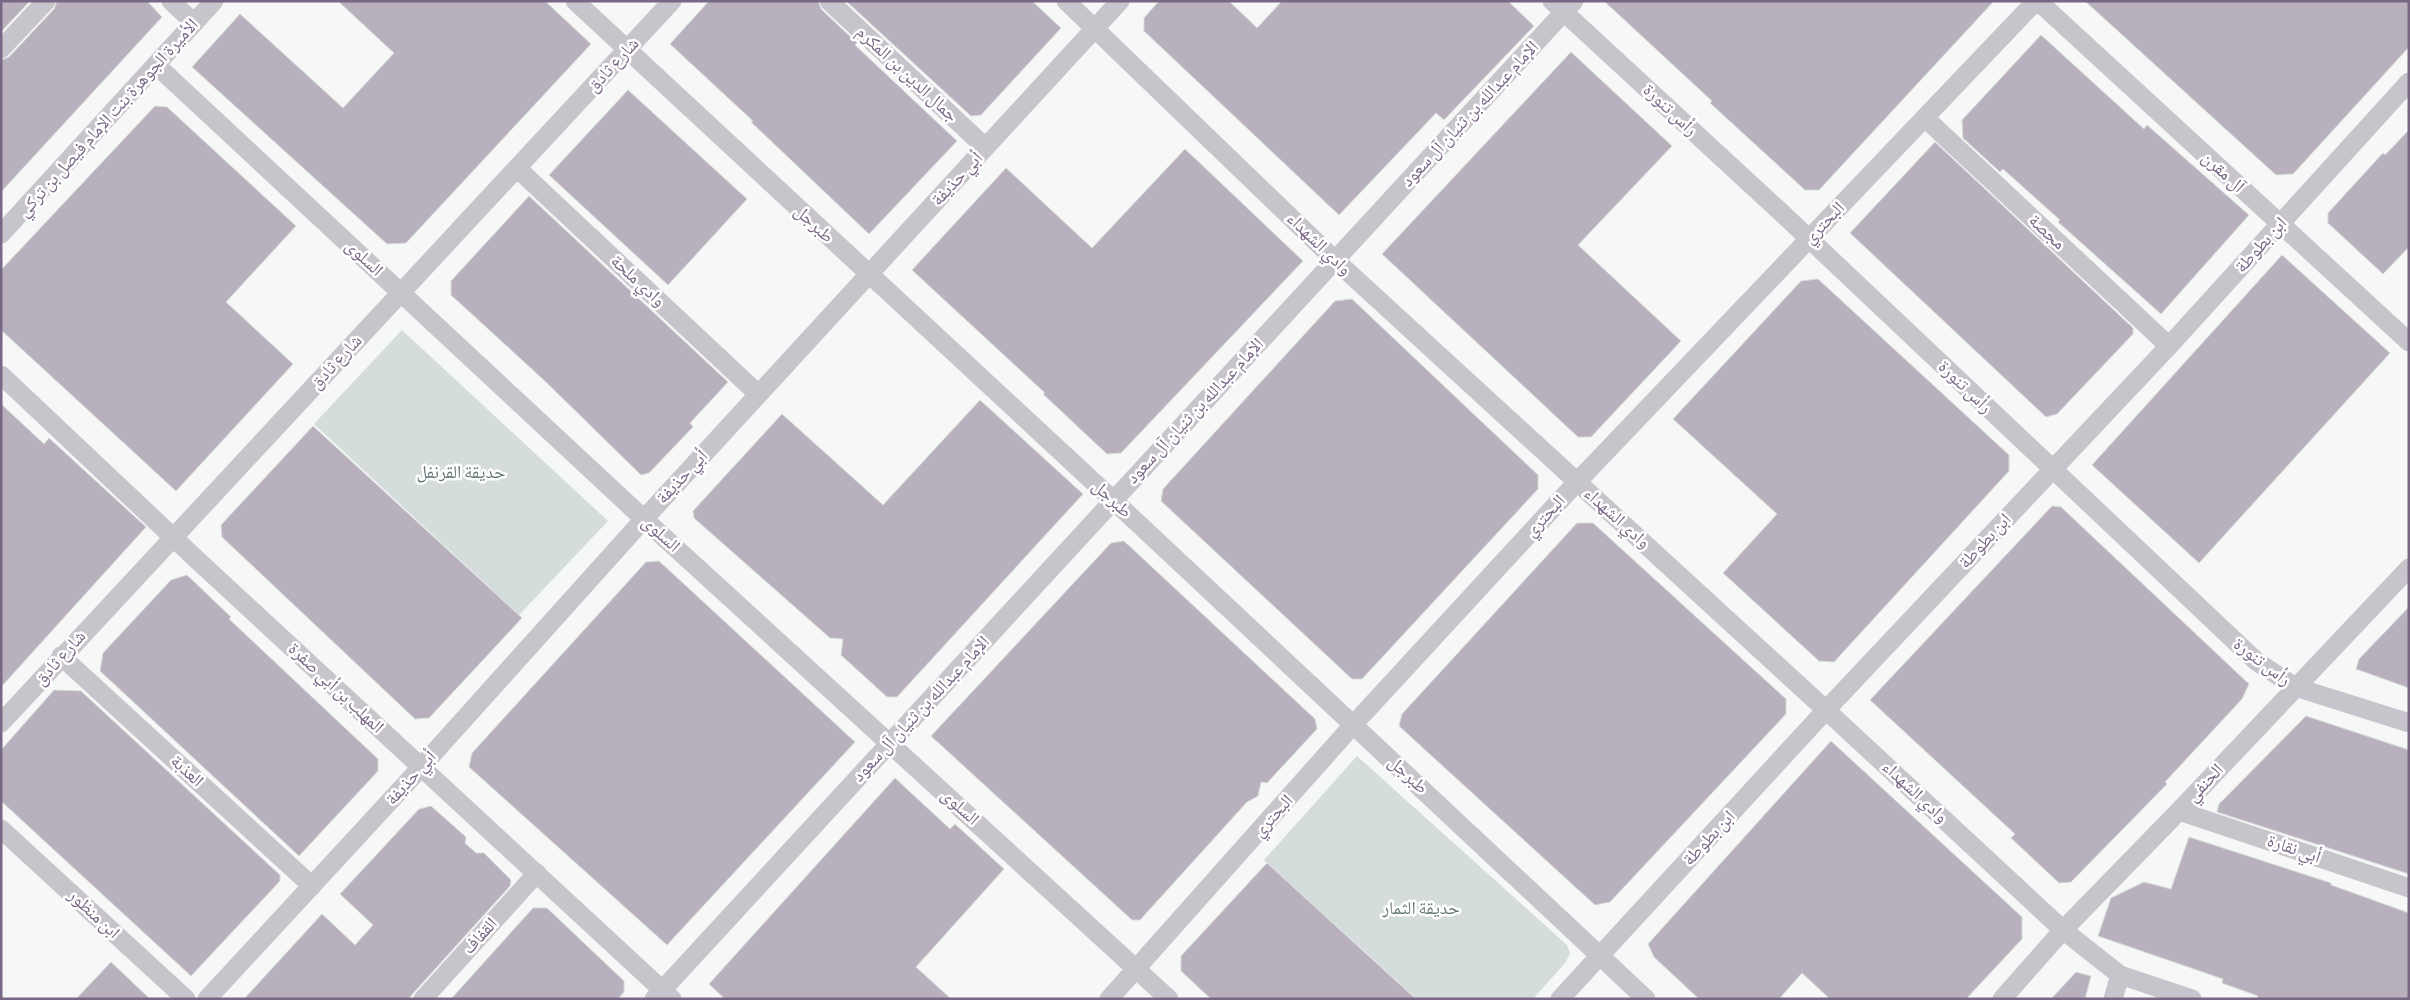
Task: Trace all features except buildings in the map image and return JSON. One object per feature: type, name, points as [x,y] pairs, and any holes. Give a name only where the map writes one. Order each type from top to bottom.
[{"type":"street","points":[[1,49],[46,1]]},
{"type":"street","points":[[171,1],[194,23]]},
{"type":"street","name":"الأميرة الجوهرة بنت الإمام فيصل بن تركي","points":[[1,234],[214,1]]},
{"type":"street","name":"طبرجل","points":[[574,1],[1113,500],[1646,999]]},
{"type":"street","name":"شارع ثادق","points":[[1,723],[61,656],[518,169],[672,1]]},
{"type":"street","name":"جمال الدين بن المكرم","points":[[829,1],[985,148]]},
{"type":"street","name":"وادي الشهداء","points":[[1066,1],[1335,260],[2063,930],[2120,975],[2192,999]]},
{"type":"street","name":"أبي حذيفة","points":[[207,999],[312,886],[758,394],[1120,1]]},
{"type":"street","name":"البحتري","points":[[1108,999],[1354,725],[1577,482],[2037,1]]},
{"type":"street","name":"آل مقرن","points":[[2037,1],[2409,342]]},
{"type":"street","name":"رأس تنورة","points":[[1563,5],[2256,662],[2295,687],[2409,723]]},
{"type":"street","name":"الإمام عبدالله بن ثنيان آل سعود","points":[[663,996],[890,742],[1335,260],[1563,5]]},
{"type":"street","name":"السلوى","points":[[156,65],[644,519],[1169,999]]},
{"type":"street","name":"ابن بطوطة","points":[[1560,999],[1826,710],[2169,346],[2409,82]]},
{"type":"street","name":"مجصة","points":[[1925,118],[2169,346]]},
{"type":"street","name":"وادي ملحة","points":[[518,169],[758,394]]},
{"type":"street","name":"المهلب بن أبي صفرة","points":[[1,376],[420,767],[537,873],[663,996]]},
{"type":"street","name":"الحنفي","points":[[2002,999],[2063,930],[2179,811],[2409,568]]},
{"type":"street","name":"العذبة","points":[[61,656],[312,886]]},
{"type":"street","name":"أبي نقارة","points":[[2179,811],[2409,888]]},
{"type":"street","name":"ابن منظور","points":[[1,829],[186,999]]},
{"type":"street","name":"القفاف","points":[[423,999],[537,873]]},
{"type":"street","points":[[2113,999],[2120,975]]},
{"type":"green space","name":"حديقة القرنفل","points":[[402,330],[608,521],[519,615],[314,424]]},
{"type":"green space","name":"حديقة الثمار","points":[[1357,756],[1567,945],[1570,953],[1566,962],[1533,999],[1417,999],[1264,860]]}]
